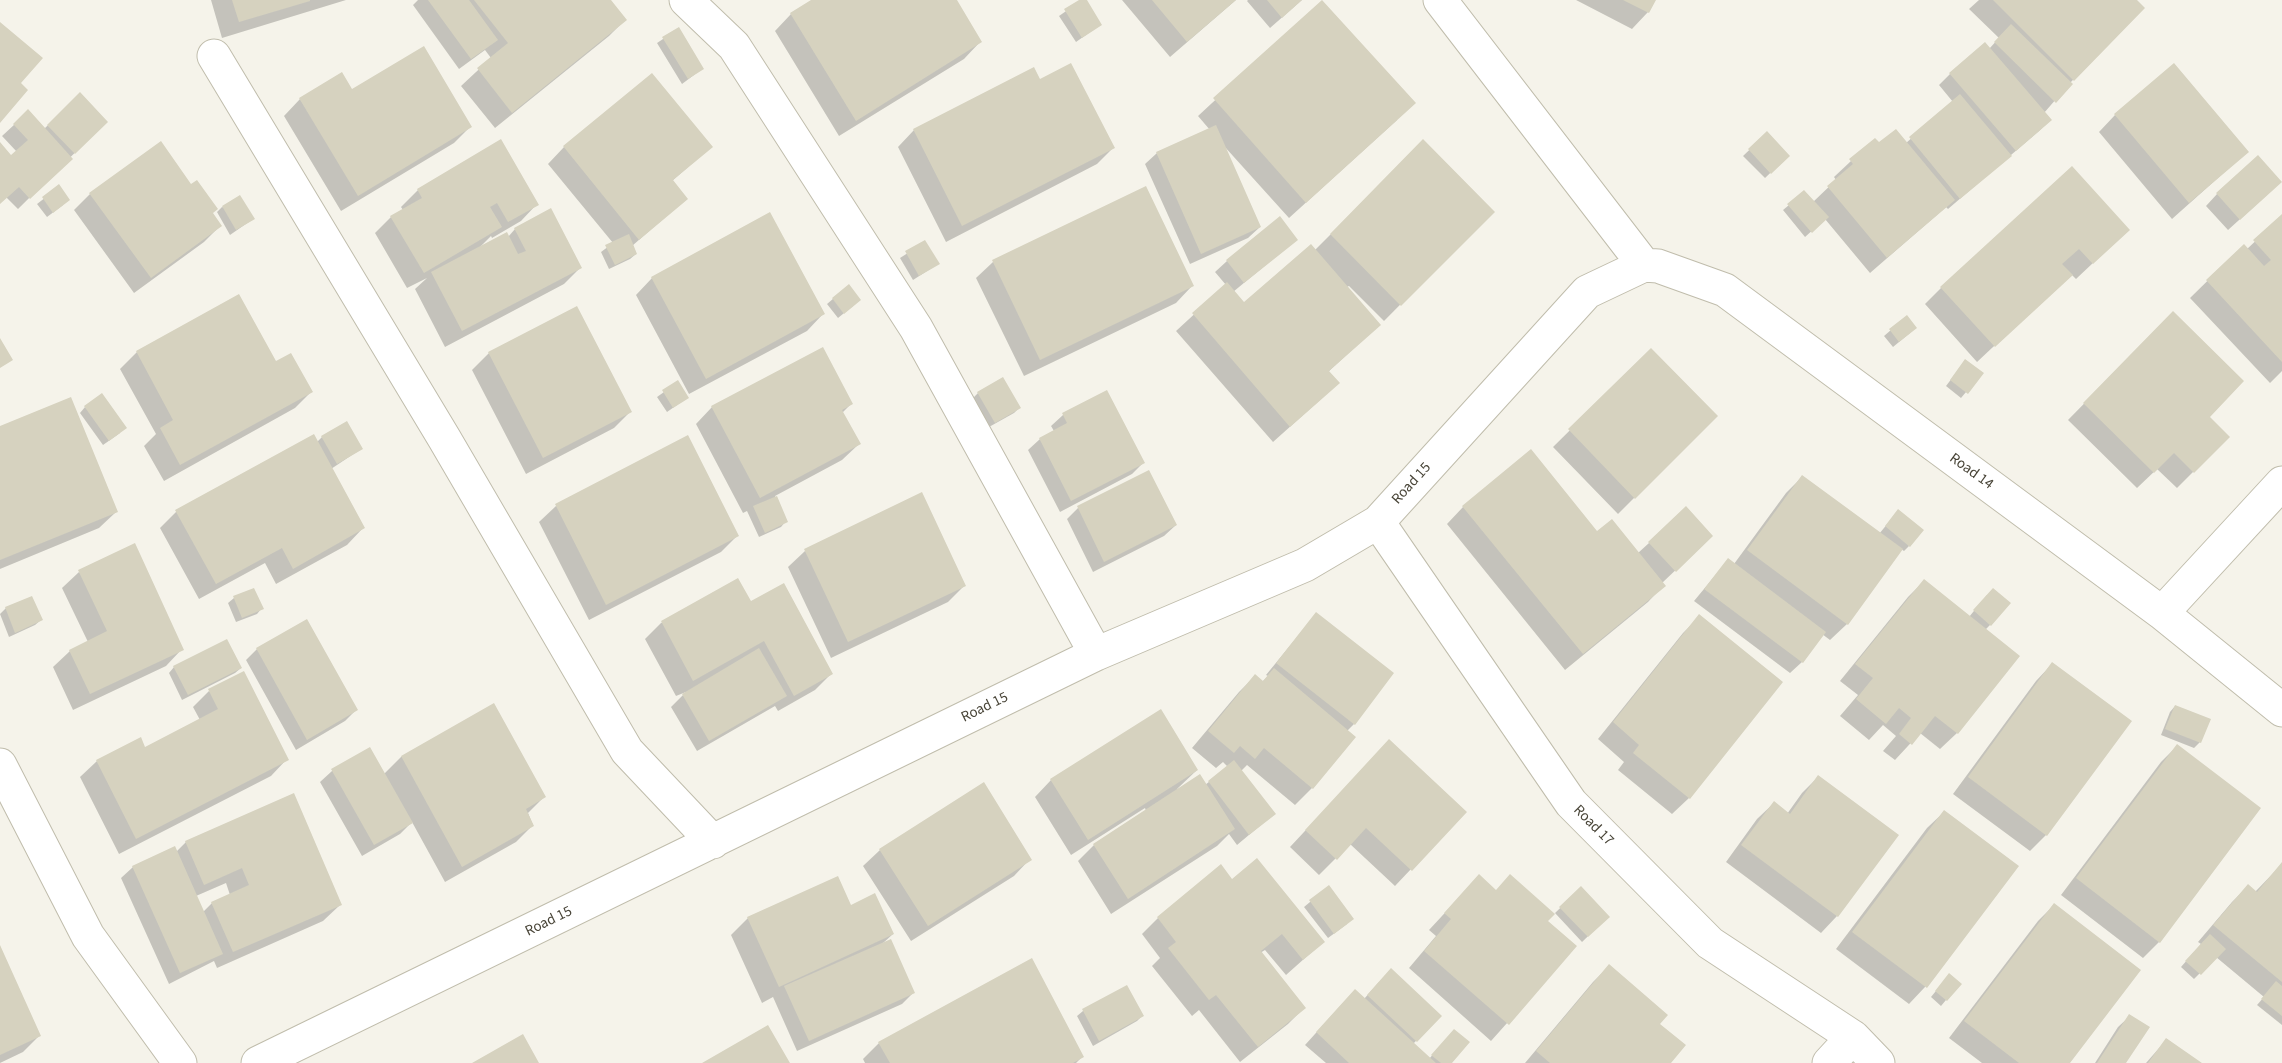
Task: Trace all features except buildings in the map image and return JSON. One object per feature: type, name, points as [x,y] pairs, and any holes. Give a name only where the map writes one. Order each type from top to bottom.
[{"type":"street","points":[[686,0],[734,46],[916,328],[1096,654]]},
{"type":"street","points":[[1440,0],[1644,265]]},
{"type":"street","points":[[214,56],[444,438],[627,751],[713,842]]},
{"type":"street","name":"Road 15","points":[[258,1063],[1096,654],[1305,565],[1378,522],[1587,292],[1644,265]]},
{"type":"street","name":"Road 14","points":[[1644,265],[1658,266],[1725,290],[2162,613],[2282,710]]},
{"type":"street","points":[[2162,613],[2282,483]]},
{"type":"street","name":"Road 17","points":[[1378,522],[1571,803],[1710,943],[1853,1037],[1878,1063]]},
{"type":"street","points":[[0,765],[88,936],[180,1063]]},
{"type":"street","points":[[1828,1063],[1853,1037]]}]
